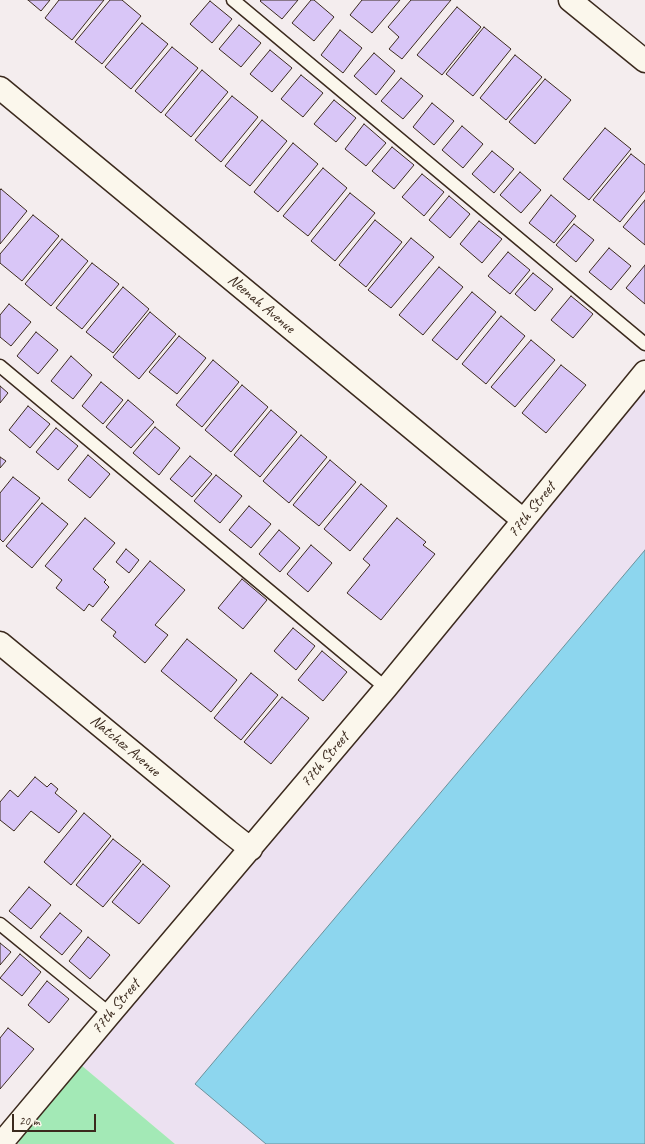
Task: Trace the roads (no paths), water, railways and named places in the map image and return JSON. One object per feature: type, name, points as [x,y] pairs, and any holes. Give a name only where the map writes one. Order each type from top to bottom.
[{"type":"street","points":[[570,0],[645,61]]},
{"type":"street","name":"Neenah Avenue","points":[[0,88],[523,520]]},
{"type":"street","name":"77th Street","points":[[2,1144],[386,688],[645,372]]},
{"type":"street","name":"Natchez Avenue","points":[[0,643],[228,831],[251,848]]},
{"type":"lane","points":[[233,0],[645,344]]},
{"type":"lane","points":[[0,366],[386,688]]},
{"type":"lane","points":[[0,924],[110,1014]]},
{"type":"water","points":[[645,550],[645,1144],[266,1144],[195,1084]]}]
